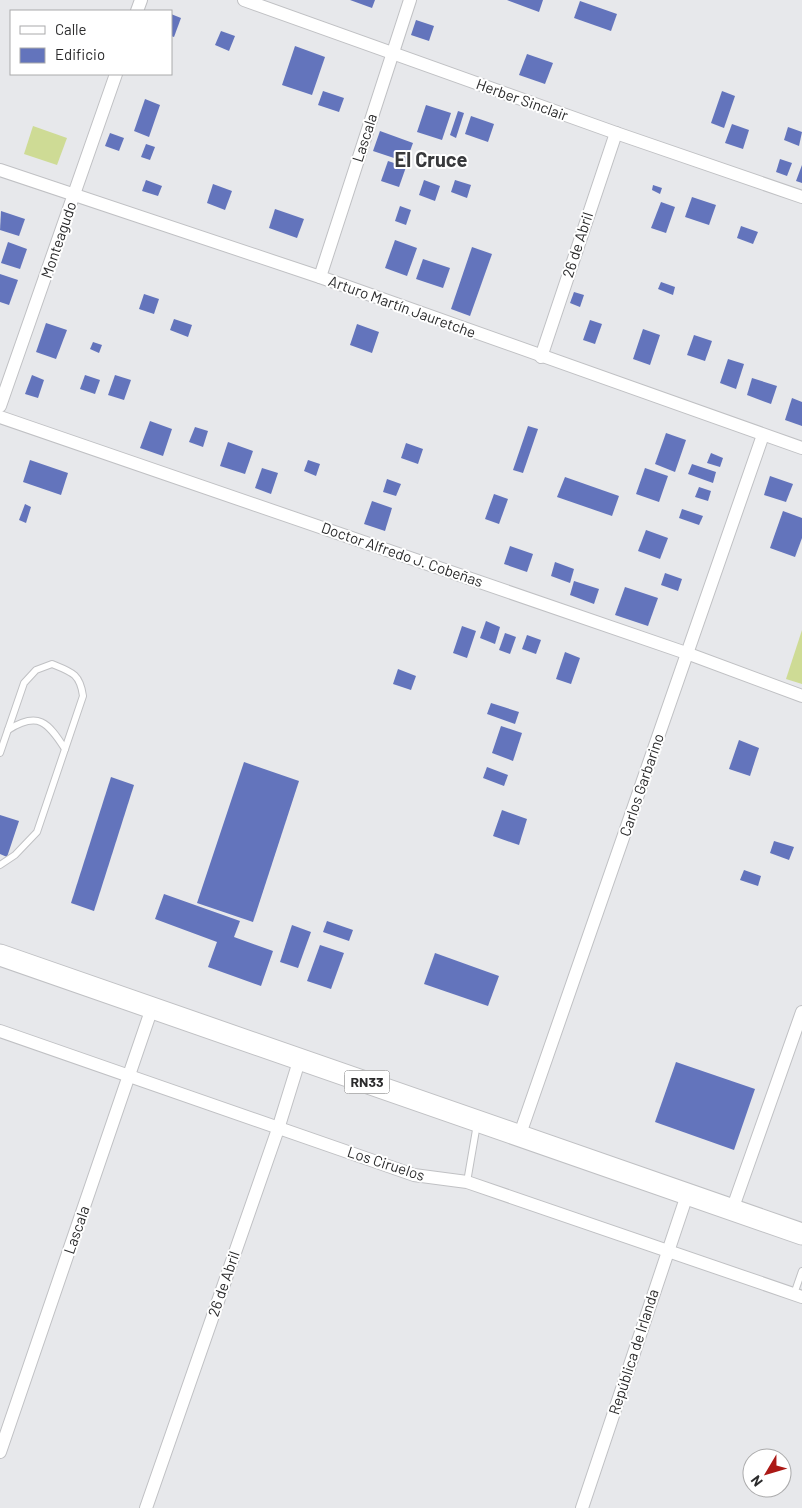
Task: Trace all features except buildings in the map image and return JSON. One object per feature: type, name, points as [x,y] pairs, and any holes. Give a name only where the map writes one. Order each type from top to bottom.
[{"type":"highway","name":"RN33","points":[[0,955],[520,1134],[687,1195],[802,1234]]},
{"type":"street","name":"Herber Sinclair","points":[[244,0],[616,134],[802,197]]},
{"type":"street","name":"Lascala","points":[[320,277],[410,0]]},
{"type":"street","name":"Monteagudo","points":[[0,406],[116,75]]},
{"type":"street","name":"26 de Abril","points":[[541,357],[616,134]]},
{"type":"street","name":"Arturo Martín Jauretche","points":[[0,170],[320,277],[541,357],[802,448]]},
{"type":"street","name":"Doctor Alfredo J. Cobeñas","points":[[0,417],[688,654],[802,696]]},
{"type":"street","name":"Carlos Garbarino","points":[[520,1134],[763,435]]},
{"type":"street","name":"Lascala","points":[[0,1452],[152,1008]]},
{"type":"street","points":[[732,1210],[802,1012]]},
{"type":"street","name":"Los Ciruelos","points":[[0,1031],[414,1175],[467,1182],[798,1295]]},
{"type":"street","name":"26 de Abril","points":[[146,1508],[278,1128],[300,1058]]},
{"type":"street","name":"República de Irlanda","points":[[582,1508],[687,1195]]},
{"type":"lane","points":[[0,752],[24,683],[36,670],[52,664],[71,672],[81,682],[83,696],[37,832],[15,856],[0,865]]},
{"type":"lane","points":[[8,730],[32,719],[42,721],[54,731],[65,749]]},
{"type":"lane","points":[[467,1182],[477,1120]]},
{"type":"lane","points":[[798,1295],[802,1271]]},
{"type":"green space","points":[[33,126],[67,138],[57,165],[24,154]]},
{"type":"green space","points":[[802,630],[802,684],[786,679]]},
{"type":"district","name":"El Cruce","points":[[431,160]]}]
